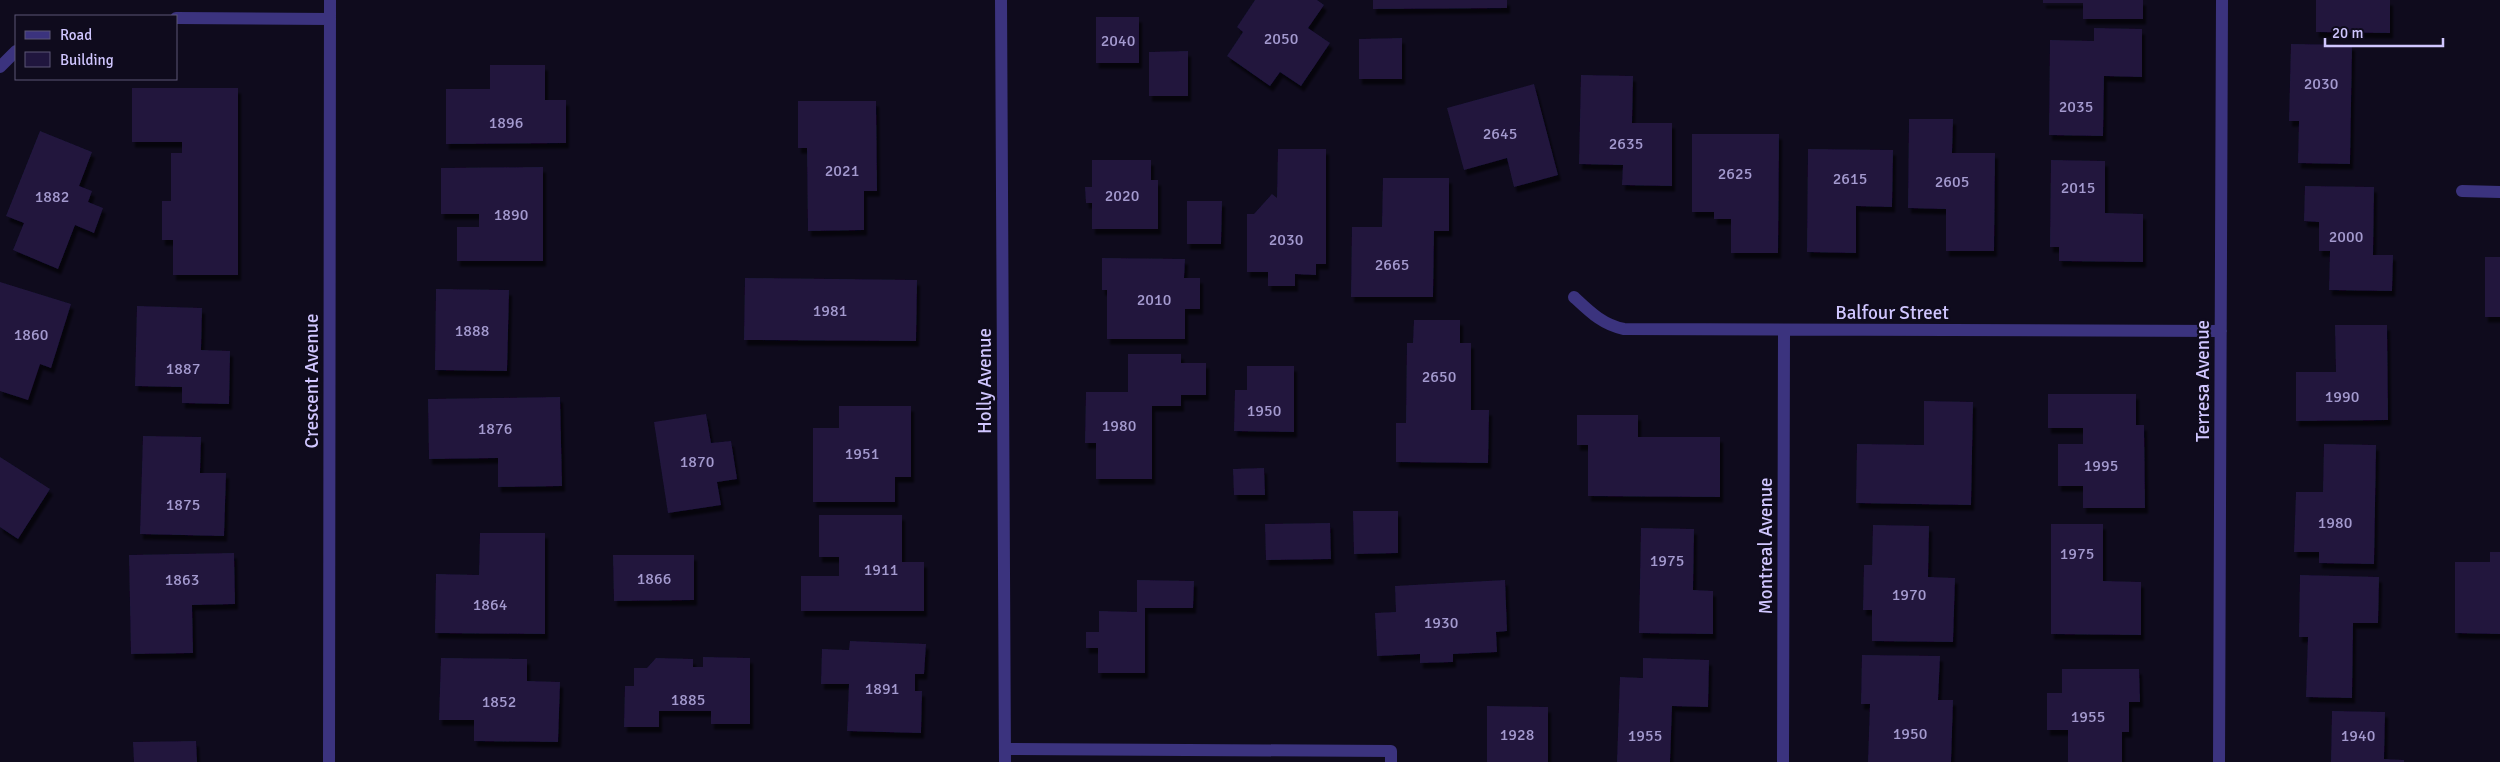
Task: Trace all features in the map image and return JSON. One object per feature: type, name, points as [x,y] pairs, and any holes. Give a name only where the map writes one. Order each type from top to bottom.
[{"type":"street","name":"Crescent Avenue","points":[[329,762],[330,0]]},
{"type":"street","name":"Holly Avenue","points":[[1001,0],[1005,756]]},
{"type":"street","name":"Terresa Avenue","points":[[2218,762],[2222,0]]},
{"type":"street","points":[[178,18],[330,20]]},
{"type":"street","points":[[0,67],[15,52]]},
{"type":"street","points":[[2462,191],[2500,192]]},
{"type":"street","name":"Balfour Street","points":[[1574,297],[1600,320],[1611,327],[1624,329],[2221,331]]},
{"type":"street","name":"Montreal Avenue","points":[[1783,762],[1784,330]]},
{"type":"street","points":[[1005,756],[1391,751],[1391,762]]},
{"type":"building","points":[[1255,0],[1317,0],[1324,5],[1308,28],[1330,43],[1301,86],[1280,72],[1270,86],[1227,56],[1243,32],[1237,27]]},
{"type":"building","points":[[1373,0],[1507,0],[1507,8],[1373,9]]},
{"type":"building","points":[[2043,0],[2143,0],[2143,19],[2083,19],[2083,3],[2043,3]]},
{"type":"building","points":[[2316,0],[2390,0],[2390,33],[2316,32]]},
{"type":"building","points":[[1096,17],[1139,17],[1139,63],[1096,63]]},
{"type":"building","points":[[2094,28],[2142,29],[2142,77],[2104,76],[2103,136],[2049,135],[2050,40],[2094,41]]},
{"type":"building","points":[[1402,38],[1402,79],[1359,79],[1359,39]]},
{"type":"building","points":[[2291,44],[2352,45],[2350,164],[2298,163],[2299,121],[2289,121]]},
{"type":"building","points":[[1188,51],[1188,96],[1149,96],[1149,52]]},
{"type":"building","points":[[490,65],[545,65],[545,100],[566,100],[566,143],[446,144],[446,89],[490,89]]},
{"type":"building","points":[[1581,75],[1633,76],[1632,123],[1672,123],[1672,186],[1622,185],[1623,165],[1579,164]]},
{"type":"building","points":[[1534,84],[1558,175],[1514,187],[1507,158],[1464,170],[1447,108]]},
{"type":"building","points":[[132,88],[238,88],[238,275],[173,275],[173,240],[162,240],[162,201],[171,201],[171,153],[182,153],[182,142],[132,142]]},
{"type":"building","points":[[798,101],[876,101],[877,191],[864,191],[864,230],[808,231],[807,148],[798,148]]},
{"type":"building","points":[[1909,119],[1953,119],[1952,153],[1995,153],[1994,251],[1946,251],[1946,209],[1908,208]]},
{"type":"building","points":[[40,131],[92,152],[79,186],[92,191],[88,202],[103,208],[94,233],[75,225],[58,269],[13,250],[24,223],[6,216]]},
{"type":"building","points":[[1692,134],[1779,134],[1778,253],[1731,253],[1731,219],[1714,219],[1714,212],[1692,212]]},
{"type":"building","points":[[1278,149],[1326,149],[1326,264],[1316,264],[1316,275],[1295,274],[1295,286],[1268,286],[1268,272],[1247,272],[1247,214],[1254,214],[1272,194],[1277,198]]},
{"type":"building","points":[[1808,149],[1893,150],[1892,207],[1856,206],[1856,253],[1807,252]]},
{"type":"building","points":[[1092,160],[1151,160],[1151,180],[1158,180],[1158,229],[1092,229],[1092,203],[1086,203],[1085,187],[1092,187]]},
{"type":"building","points":[[2051,160],[2105,161],[2105,213],[2143,214],[2143,262],[2059,261],[2059,247],[2050,247]]},
{"type":"building","points":[[543,167],[543,261],[457,261],[457,227],[479,227],[479,214],[441,214],[441,168]]},
{"type":"building","points":[[1383,178],[1449,178],[1449,231],[1434,231],[1433,297],[1351,297],[1352,227],[1382,227]]},
{"type":"building","points":[[2305,186],[2374,187],[2373,255],[2393,255],[2392,291],[2329,290],[2330,251],[2319,251],[2319,222],[2304,221]]},
{"type":"building","points":[[1187,201],[1222,201],[1221,244],[1187,244]]},
{"type":"building","points":[[2485,257],[2500,257],[2500,317],[2485,317]]},
{"type":"building","points":[[1102,258],[1185,259],[1184,278],[1200,278],[1200,309],[1185,309],[1185,339],[1107,339],[1107,290],[1102,290]]},
{"type":"building","points":[[745,278],[917,280],[916,341],[744,340]]},
{"type":"building","points":[[0,282],[71,304],[51,368],[40,364],[28,400],[0,391]]},
{"type":"building","points":[[436,289],[509,290],[507,371],[435,370]]},
{"type":"building","points":[[137,306],[202,308],[201,350],[230,351],[229,404],[182,403],[182,387],[135,386]]},
{"type":"building","points":[[1414,320],[1460,320],[1460,343],[1471,343],[1471,410],[1489,410],[1488,463],[1396,462],[1396,423],[1406,423],[1407,343],[1413,343]]},
{"type":"building","points":[[2335,325],[2387,325],[2388,420],[2296,421],[2296,372],[2336,372]]},
{"type":"building","points":[[1128,354],[1181,354],[1181,363],[1206,363],[1206,395],[1181,395],[1181,406],[1152,406],[1152,479],[1096,479],[1096,443],[1085,443],[1086,392],[1128,392]]},
{"type":"building","points":[[1247,366],[1294,366],[1294,432],[1234,431],[1235,390],[1247,390]]},
{"type":"building","points":[[2048,394],[2136,394],[2136,425],[2144,425],[2145,508],[2083,508],[2083,486],[2058,486],[2058,444],[2083,444],[2083,428],[2048,428]]},
{"type":"building","points":[[560,397],[562,486],[498,487],[498,458],[429,459],[428,399]]},
{"type":"building","points":[[1924,401],[1973,402],[1971,505],[1856,503],[1857,444],[1924,445]]},
{"type":"building","points":[[839,406],[911,406],[911,477],[895,477],[895,502],[813,502],[813,428],[839,428]]},
{"type":"building","points":[[706,414],[711,443],[731,441],[737,479],[717,482],[721,505],[668,513],[654,422]]},
{"type":"building","points":[[1577,415],[1638,415],[1638,437],[1720,437],[1720,497],[1588,496],[1588,445],[1577,445]]},
{"type":"building","points":[[143,436],[201,437],[200,473],[226,473],[224,536],[140,534]]},
{"type":"building","points":[[2324,444],[2376,445],[2374,564],[2319,563],[2319,552],[2294,552],[2296,492],[2323,492]]},
{"type":"building","points":[[0,457],[50,489],[18,539],[0,527]]},
{"type":"building","points":[[1264,468],[1265,495],[1234,495],[1233,469]]},
{"type":"building","points":[[1353,511],[1398,511],[1398,553],[1354,554]]},
{"type":"building","points":[[819,515],[902,515],[902,562],[924,562],[924,611],[801,611],[801,576],[839,576],[839,557],[819,557]]},
{"type":"building","points":[[1330,523],[1331,559],[1266,560],[1265,524]]},
{"type":"building","points":[[2051,524],[2103,524],[2103,581],[2141,582],[2141,635],[2051,634]]},
{"type":"building","points":[[1873,525],[1929,526],[1928,577],[1955,578],[1953,642],[1872,641],[1872,610],[1863,610],[1864,565],[1872,565]]},
{"type":"building","points":[[1641,528],[1694,529],[1693,590],[1713,591],[1713,634],[1639,633]]},
{"type":"building","points":[[480,533],[545,533],[545,634],[435,633],[436,574],[479,575]]},
{"type":"building","points":[[2490,552],[2500,552],[2500,634],[2455,633],[2455,562],[2490,562]]},
{"type":"building","points":[[234,553],[235,604],[192,605],[193,653],[131,654],[129,555]]},
{"type":"building","points":[[613,555],[694,555],[694,600],[614,601]]},
{"type":"building","points":[[2300,575],[2379,577],[2378,623],[2353,623],[2352,698],[2306,697],[2308,637],[2299,637]]},
{"type":"building","points":[[1137,580],[1194,581],[1193,608],[1145,608],[1145,673],[1098,673],[1098,648],[1086,648],[1086,632],[1099,632],[1099,611],[1137,612]]},
{"type":"building","points":[[1505,580],[1507,631],[1496,632],[1497,652],[1453,654],[1453,662],[1420,663],[1420,654],[1377,656],[1375,613],[1396,612],[1395,586]]},
{"type":"building","points":[[850,641],[926,644],[924,674],[915,674],[915,691],[922,691],[921,733],[847,731],[849,684],[821,684],[822,649],[849,650]]},
{"type":"building","points":[[1862,655],[1940,656],[1938,700],[1953,700],[1951,762],[1868,762],[1870,704],[1861,704]]},
{"type":"building","points":[[703,657],[750,658],[750,724],[711,724],[711,711],[659,711],[659,727],[624,727],[625,686],[634,686],[634,668],[647,668],[656,658],[693,659],[693,667],[703,667]]},
{"type":"building","points":[[441,658],[527,659],[527,681],[560,682],[558,742],[474,741],[474,720],[439,720]]},
{"type":"building","points":[[1643,658],[1709,660],[1708,707],[1672,706],[1670,762],[1617,762],[1620,677],[1643,678]]},
{"type":"building","points":[[2062,669],[2139,669],[2140,702],[2129,702],[2129,732],[2122,732],[2122,762],[2068,762],[2068,730],[2047,730],[2047,693],[2062,693]]},
{"type":"building","points":[[1487,706],[1548,707],[1548,762],[1487,762]]},
{"type":"building","points":[[2332,711],[2385,712],[2384,759],[2404,760],[2404,762],[2331,762]]},
{"type":"building","points":[[196,741],[197,762],[134,762],[133,742]]}]
